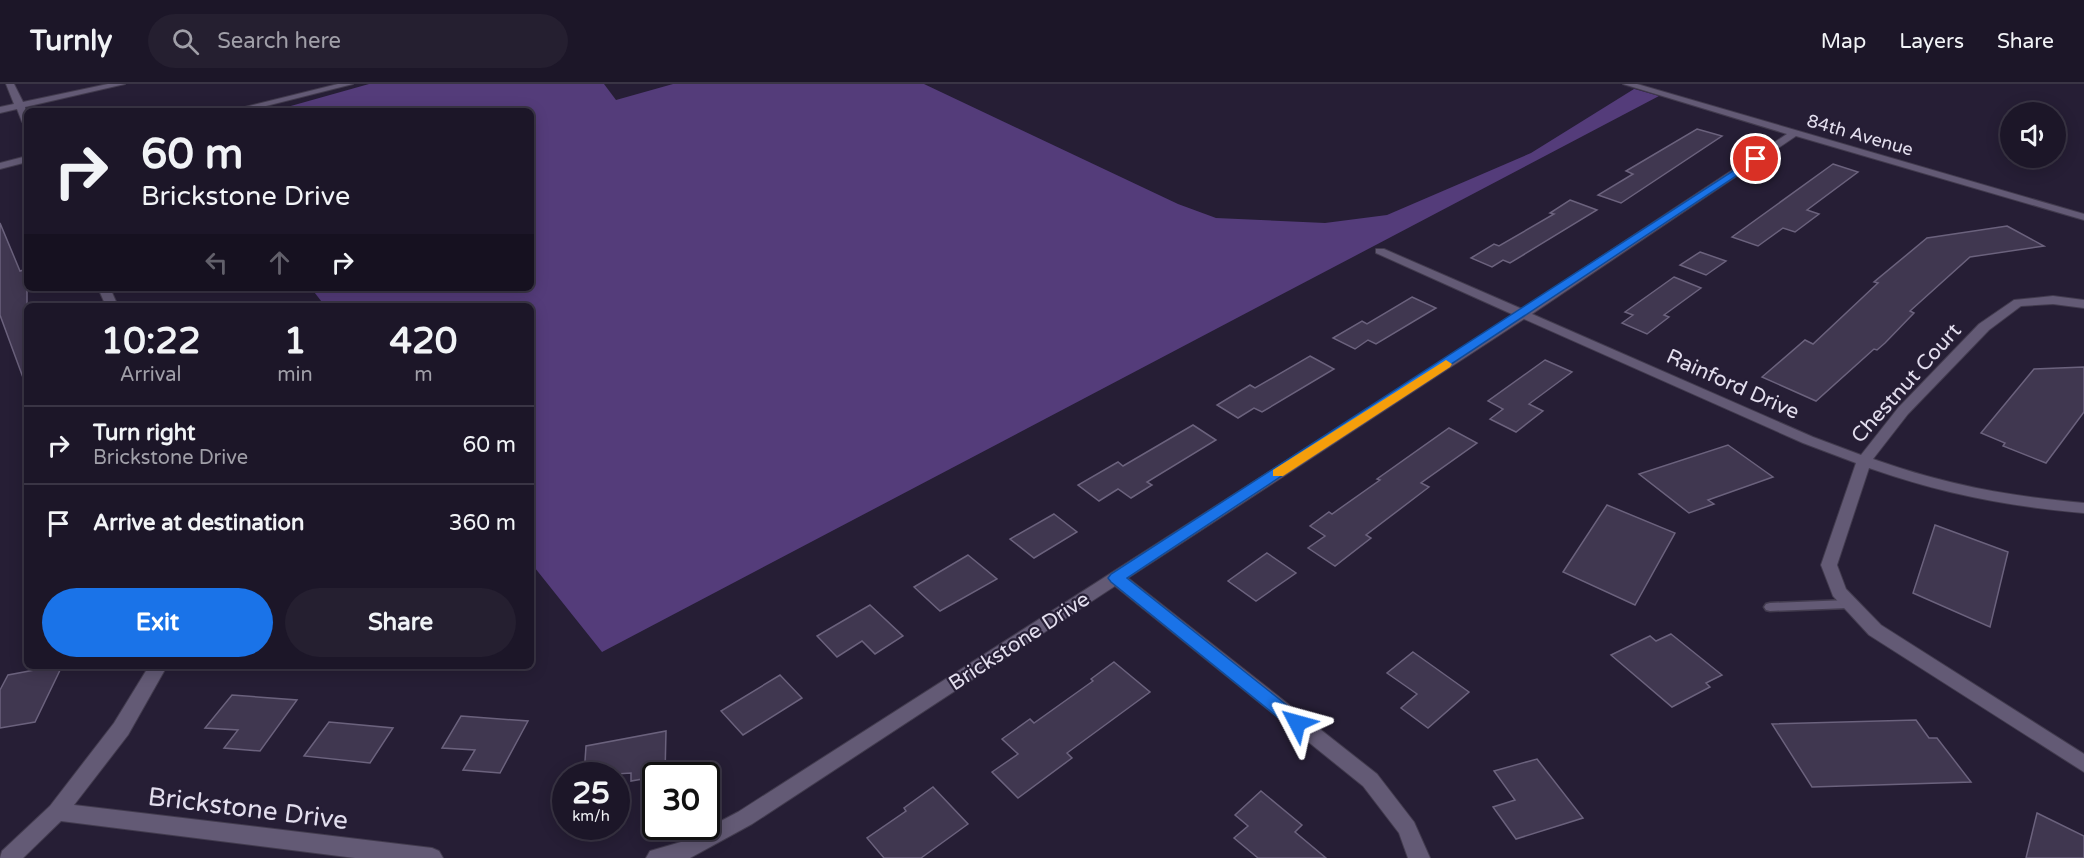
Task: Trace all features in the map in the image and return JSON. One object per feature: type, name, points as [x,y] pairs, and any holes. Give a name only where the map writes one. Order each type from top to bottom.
[{"type":"street","points":[[10,84],[24,115]]},
{"type":"street","points":[[0,110],[121,84]]},
{"type":"street","points":[[247,108],[349,84]]},
{"type":"street","name":"84th Avenue","points":[[1627,84],[2084,217]]},
{"type":"street","name":"Brickstone Drive","points":[[657,858],[686,850],[745,818],[1523,314],[1795,133]]},
{"type":"street","points":[[0,166],[24,160]]},
{"type":"street","name":"Rainford Drive","points":[[1380,251],[1808,440],[1864,461],[1918,480],[1989,497],[2084,508]]},
{"type":"street","name":"Chestnut Court","points":[[2084,304],[2053,300],[2018,303],[1984,327],[1903,411],[1864,461],[1829,565],[1839,592],[1875,630],[2084,764]]},
{"type":"street","points":[[1116,578],[1370,780],[1407,828],[1419,858]]},
{"type":"street","points":[[9,858],[57,812],[121,729],[156,669]]},
{"type":"street","name":"Brickstone Drive","points":[[57,812],[432,858]]},
{"type":"lane","points":[[1770,607],[1848,604]]},
{"type":"shaded area","points":[[369,84],[604,84],[616,100],[673,84],[924,84],[1178,204],[1216,218],[1325,223],[1387,215],[1531,153],[1634,89],[1617,84],[1659,96],[602,652],[534,567],[534,303],[323,303],[313,291],[534,291],[534,108],[284,108]]},
{"type":"building","points":[[1697,129],[1722,136],[1621,203],[1598,195],[1633,174],[1626,171]]},
{"type":"building","points":[[1833,164],[1858,172],[1807,210],[1819,214],[1795,232],[1783,228],[1758,246],[1732,237]]},
{"type":"building","points":[[1570,200],[1597,210],[1510,263],[1503,260],[1492,267],[1471,258],[1494,244],[1499,246],[1554,214],[1550,213]]},
{"type":"building","points":[[0,223],[20,271],[24,270],[24,291],[27,291],[27,303],[24,303],[24,380],[0,315]]},
{"type":"building","points":[[2007,226],[2044,246],[1970,257],[1910,311],[1914,313],[1885,343],[1877,350],[1874,349],[1816,401],[1762,377],[1805,340],[1813,344],[1878,283],[1874,282],[1927,238]]},
{"type":"building","points":[[1700,252],[1726,261],[1706,275],[1680,265]]},
{"type":"building","points":[[1674,277],[1701,288],[1664,315],[1669,317],[1647,334],[1622,323],[1633,315],[1625,312]]},
{"type":"building","points":[[1412,297],[1436,308],[1376,344],[1368,340],[1355,349],[1333,338],[1362,321],[1367,324]]},
{"type":"building","points":[[1310,356],[1334,369],[1262,412],[1254,408],[1238,418],[1217,405],[1250,385],[1255,388]]},
{"type":"building","points":[[1545,360],[1572,372],[1529,404],[1543,411],[1516,432],[1490,419],[1503,409],[1488,401]]},
{"type":"building","points":[[2084,367],[2084,412],[2046,463],[2003,446],[2005,443],[1981,433],[2034,369]]},
{"type":"building","points":[[1193,425],[1216,440],[1147,482],[1152,485],[1131,498],[1118,489],[1099,501],[1078,485],[1118,462],[1123,466]]},
{"type":"building","points":[[1449,428],[1477,443],[1421,483],[1429,487],[1366,535],[1371,538],[1335,566],[1308,548],[1325,536],[1310,526],[1329,512],[1332,514]]},
{"type":"building","points":[[1728,445],[1773,477],[1708,500],[1714,504],[1689,513],[1639,474]]},
{"type":"building","points":[[1607,505],[1675,533],[1635,605],[1563,572]]},
{"type":"building","points":[[1054,514],[1077,532],[1034,558],[1010,539]]},
{"type":"building","points":[[1935,525],[2008,552],[1990,627],[1913,593]]},
{"type":"building","points":[[1267,553],[1296,573],[1256,601],[1228,581]]},
{"type":"building","points":[[968,555],[997,579],[940,611],[914,587]]},
{"type":"building","points":[[870,605],[903,636],[875,654],[862,641],[837,657],[817,636]]},
{"type":"building","points":[[1671,634],[1722,675],[1706,683],[1710,687],[1672,707],[1611,655],[1650,636],[1656,641]]},
{"type":"building","points":[[1413,652],[1469,692],[1428,728],[1401,708],[1417,694],[1387,673]]},
{"type":"building","points":[[1114,662],[1150,692],[1067,753],[1072,758],[1018,798],[992,772],[1018,754],[1002,739],[1030,719],[1034,723],[1093,681],[1091,679]]},
{"type":"building","points":[[40,669],[61,669],[35,722],[0,728],[0,690],[8,675]]},
{"type":"building","points":[[780,675],[802,698],[743,735],[721,711]]},
{"type":"building","points":[[232,695],[297,700],[260,751],[224,748],[238,730],[205,728]]},
{"type":"building","points":[[461,716],[528,721],[500,773],[463,770],[475,750],[442,748]]},
{"type":"building","points":[[1916,720],[1929,738],[1937,738],[1971,782],[1812,787],[1772,724]]},
{"type":"building","points":[[329,722],[393,728],[370,763],[304,756]]},
{"type":"building","points":[[666,731],[665,762],[642,762],[642,779],[631,781],[630,762],[585,762],[586,746]]},
{"type":"building","points":[[1537,759],[1583,818],[1516,839],[1493,807],[1515,800],[1494,771]]},
{"type":"building","points":[[933,787],[968,824],[921,858],[884,858],[867,838],[906,811],[904,808]]},
{"type":"building","points":[[1261,791],[1302,825],[1295,832],[1326,858],[1258,858],[1234,838],[1248,826],[1235,815]]},
{"type":"building","points":[[2037,813],[2084,836],[2084,858],[2026,858]]},
{"type":"slow traffic","points":[[1278,473],[1446,364]]},
{"type":"route","points":[[1297,723],[1116,578],[1523,314],[1756,159]]}]
